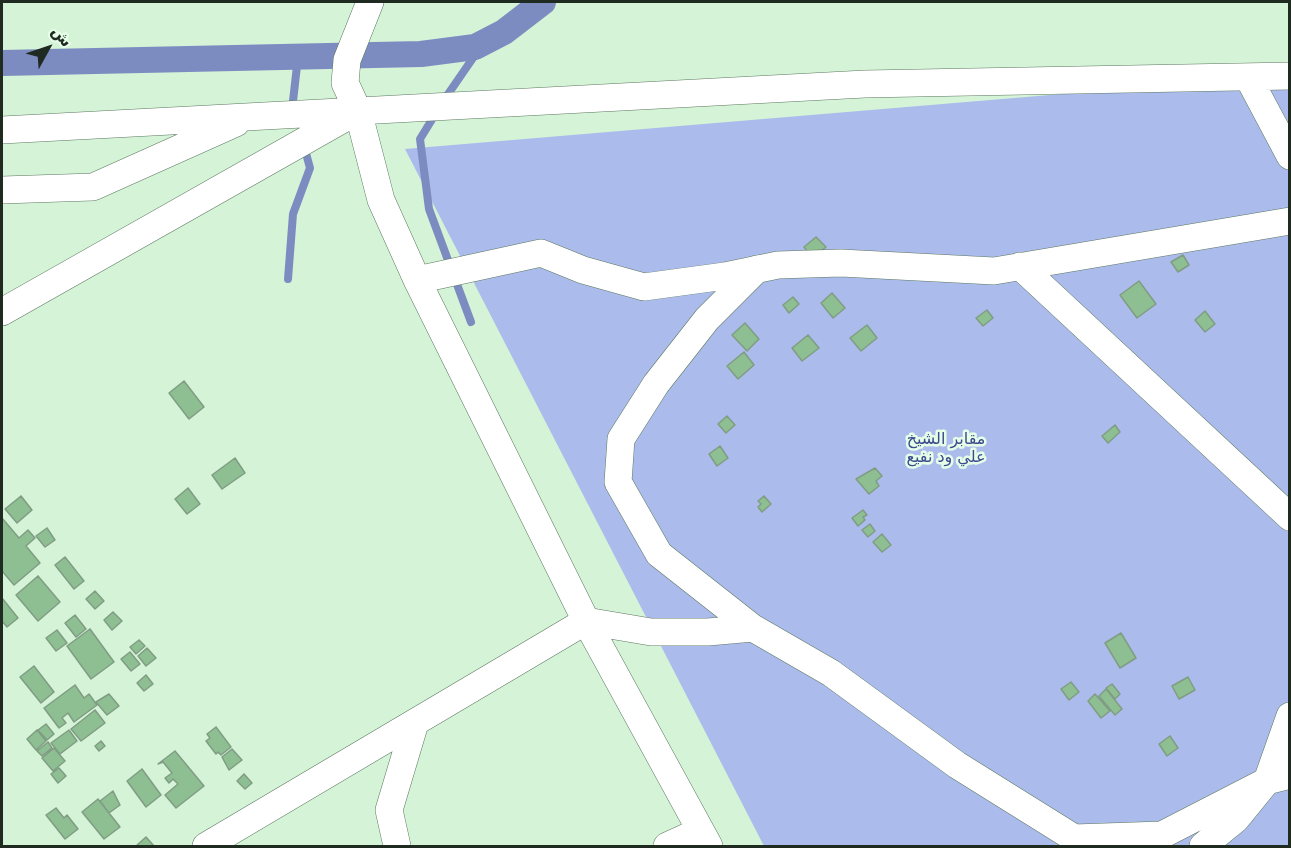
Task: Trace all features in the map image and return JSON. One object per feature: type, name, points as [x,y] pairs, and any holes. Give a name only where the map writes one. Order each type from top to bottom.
[{"type":"street","points":[[370,2],[347,60],[345,83],[358,111],[381,200],[417,280],[586,621],[705,839],[667,846]]},
{"type":"street","points":[[2,130],[865,84],[1290,76]]},
{"type":"street","points":[[1248,77],[1290,156]]},
{"type":"street","points":[[2,312],[358,111]]},
{"type":"street","points":[[2,190],[93,187],[251,116]]},
{"type":"street","points":[[417,280],[541,254],[583,270],[644,287],[778,265],[841,263],[994,271],[1290,221]]},
{"type":"street","points":[[1020,266],[1290,517]]},
{"type":"street","points":[[757,269],[707,319],[656,384],[621,439],[618,482],[659,554],[753,628],[831,673],[957,765],[1074,838],[1162,835],[1278,778]]},
{"type":"street","points":[[206,846],[586,621],[651,632],[708,632],[753,628]]},
{"type":"street","points":[[1203,846],[1236,819],[1278,778],[1290,716]]},
{"type":"street","points":[[397,846],[389,810],[415,723]]},
{"type":"green space","name":"مقابر الشيخ علي ود نفيع","points":[[1289,75],[1289,846],[764,846],[405,149]]},
{"type":"building","points":[[816,237],[826,247],[813,258],[804,247]]},
{"type":"building","points":[[1183,255],[1189,265],[1178,272],[1171,262]]},
{"type":"building","points":[[1139,281],[1156,304],[1137,318],[1120,295]]},
{"type":"building","points":[[832,293],[845,308],[833,318],[821,303]]},
{"type":"building","points":[[793,297],[799,304],[789,313],[783,305]]},
{"type":"building","points":[[987,310],[993,318],[983,326],[976,318]]},
{"type":"building","points":[[1205,311],[1215,324],[1205,332],[1195,320]]},
{"type":"building","points":[[745,323],[759,339],[747,351],[732,335]]},
{"type":"building","points":[[867,325],[877,338],[861,351],[850,338]]},
{"type":"building","points":[[808,335],[819,348],[802,361],[792,348]]},
{"type":"building","points":[[744,352],[754,365],[738,379],[727,366]]},
{"type":"building","points":[[184,381],[204,407],[189,419],[169,393]]},
{"type":"building","points":[[727,416],[735,425],[726,433],[718,424]]},
{"type":"building","points":[[1115,425],[1120,432],[1108,443],[1102,436]]},
{"type":"building","points":[[720,446],[728,458],[717,466],[709,454]]},
{"type":"building","points":[[235,458],[245,473],[222,489],[212,475]]},
{"type":"building","points":[[875,468],[882,476],[876,481],[879,486],[869,494],[856,479]]},
{"type":"building","points":[[188,488],[200,504],[187,514],[175,499]]},
{"type":"building","points":[[21,496],[32,510],[17,523],[5,509]]},
{"type":"building","points":[[764,496],[771,504],[762,512],[758,507],[761,504],[758,501]]},
{"type":"building","points":[[863,510],[867,515],[863,517],[865,520],[858,526],[852,518]]},
{"type":"building","points":[[2,518],[19,538],[28,530],[35,538],[26,546],[40,563],[14,585],[2,571]]},
{"type":"building","points":[[870,524],[875,531],[868,537],[862,530]]},
{"type":"building","points":[[47,528],[55,540],[45,547],[36,536]]},
{"type":"building","points":[[882,534],[891,545],[882,552],[873,542]]},
{"type":"building","points":[[65,557],[84,581],[74,589],[55,565]]},
{"type":"building","points":[[38,576],[60,602],[38,621],[16,595]]},
{"type":"building","points":[[95,591],[104,601],[95,609],[86,599]]},
{"type":"building","points":[[2,598],[18,618],[7,627],[2,621]]},
{"type":"building","points":[[113,612],[122,621],[112,630],[104,620]]},
{"type":"building","points":[[75,615],[86,629],[76,637],[65,623]]},
{"type":"building","points":[[90,629],[114,662],[91,679],[67,646]]},
{"type":"building","points":[[57,630],[67,643],[56,651],[46,638]]},
{"type":"building","points":[[1121,633],[1136,658],[1120,668],[1105,643]]},
{"type":"building","points":[[139,640],[145,646],[136,654],[130,647]]},
{"type":"building","points":[[147,648],[156,658],[146,666],[138,656]]},
{"type":"building","points":[[130,652],[140,664],[131,671],[121,659]]},
{"type":"building","points":[[34,666],[54,692],[41,703],[20,677]]},
{"type":"building","points":[[146,675],[153,684],[144,691],[137,683]]},
{"type":"building","points":[[1188,677],[1195,690],[1179,699],[1172,686]]},
{"type":"building","points":[[1071,682],[1079,692],[1069,700],[1061,689]]},
{"type":"building","points":[[1112,684],[1120,694],[1115,699],[1106,688]]},
{"type":"building","points":[[75,685],[84,698],[89,694],[97,705],[74,722],[68,713],[62,718],[66,723],[59,728],[44,708]]},
{"type":"building","points":[[1106,689],[1122,709],[1115,715],[1099,696]]},
{"type":"building","points":[[109,694],[119,706],[107,715],[96,702]]},
{"type":"building","points":[[1095,694],[1110,711],[1101,718],[1088,701]]},
{"type":"building","points":[[95,710],[105,723],[81,741],[71,729]]},
{"type":"building","points":[[46,724],[54,734],[47,740],[38,730]]},
{"type":"building","points":[[216,727],[231,747],[221,755],[218,752],[216,754],[206,741],[210,738],[207,734]]},
{"type":"building","points":[[37,730],[46,741],[36,750],[27,739]]},
{"type":"building","points":[[69,730],[77,741],[60,754],[51,743]]},
{"type":"building","points":[[1170,736],[1178,748],[1167,756],[1159,744]]},
{"type":"building","points":[[101,741],[105,746],[99,751],[95,746]]},
{"type":"building","points":[[48,742],[52,748],[42,756],[37,751]]},
{"type":"building","points":[[54,748],[65,761],[53,771],[42,758]]},
{"type":"building","points":[[232,749],[242,760],[229,770],[222,757]]},
{"type":"building","points":[[175,751],[204,786],[176,808],[165,795],[178,784],[173,779],[169,783],[165,778],[172,773],[163,762],[158,764]]},
{"type":"building","points":[[59,768],[66,776],[58,783],[51,774]]},
{"type":"building","points":[[142,769],[161,795],[146,807],[127,781]]},
{"type":"building","points":[[244,774],[252,783],[245,789],[237,781]]},
{"type":"building","points":[[113,791],[120,805],[109,813],[100,801]]},
{"type":"building","points":[[98,799],[120,827],[104,839],[82,812]]},
{"type":"building","points":[[56,808],[64,818],[67,815],[78,829],[65,839],[46,815]]},
{"type":"building","points":[[146,837],[154,846],[136,846]]},
{"type":"waterway","points":[[2,63],[421,54],[475,47],[504,32],[543,2]]},
{"type":"waterway","points":[[444,100],[484,42]]},
{"type":"waterway","points":[[295,109],[293,101],[298,57]]},
{"type":"waterway","points":[[436,113],[420,139],[429,209],[471,322]]},
{"type":"waterway","points":[[288,279],[293,214],[310,168],[304,146]]}]
